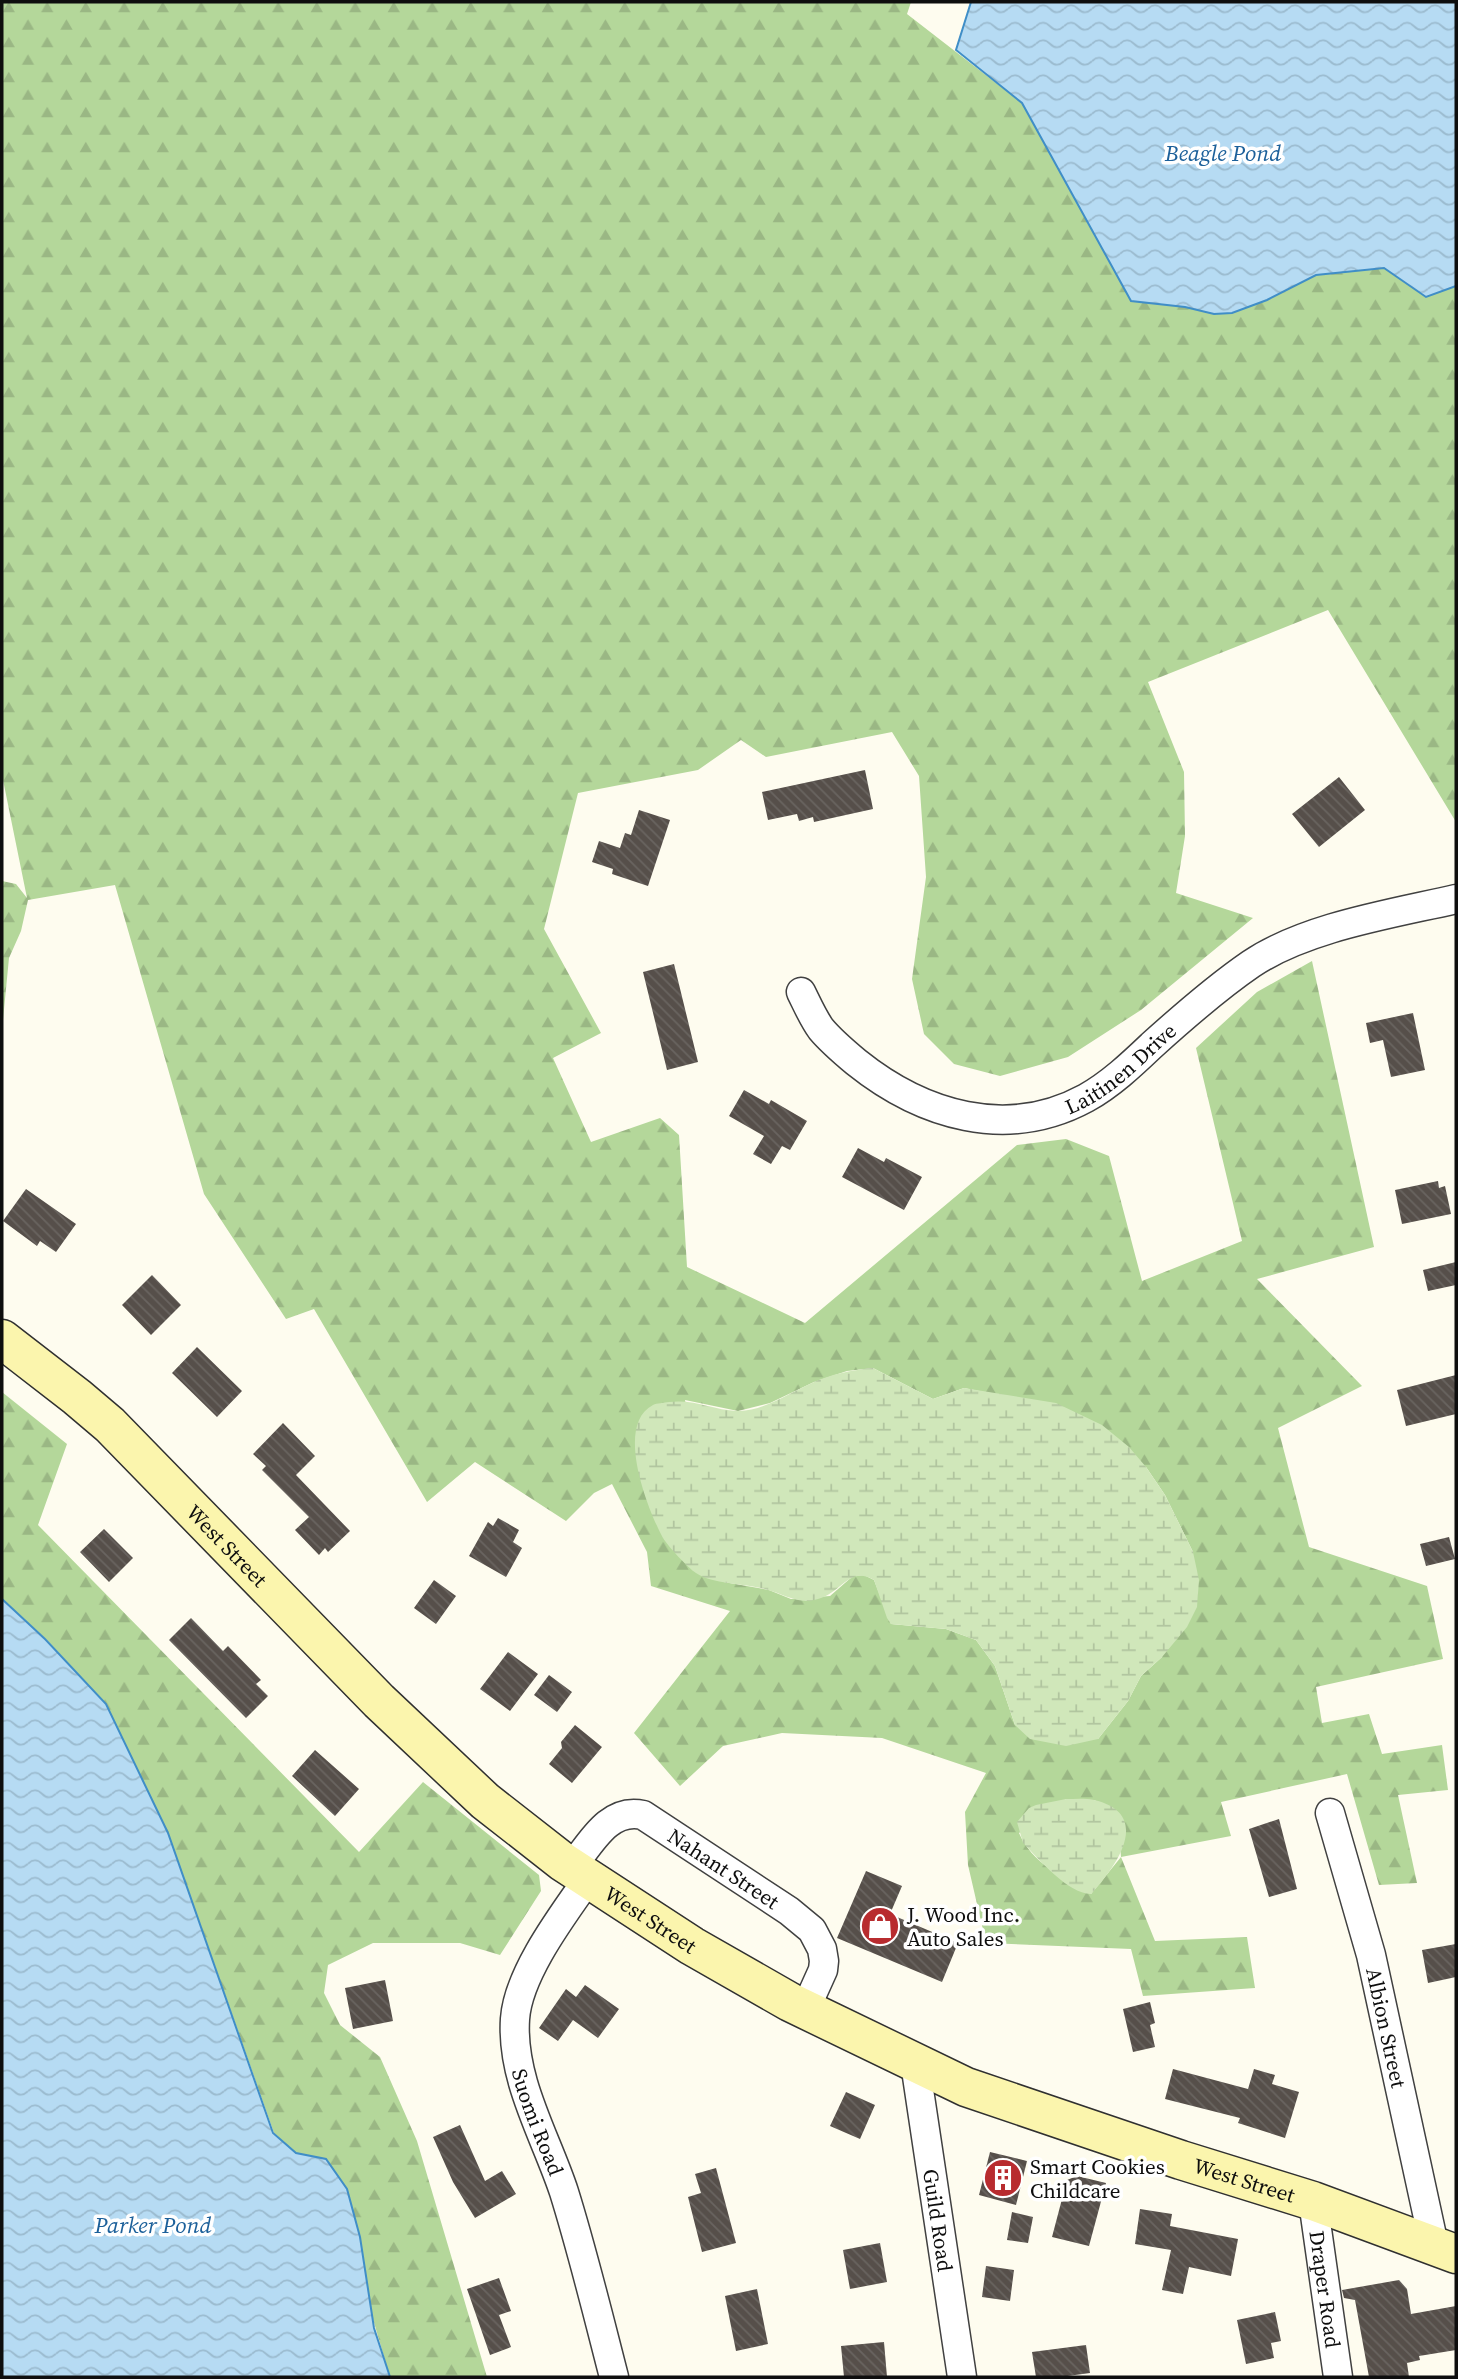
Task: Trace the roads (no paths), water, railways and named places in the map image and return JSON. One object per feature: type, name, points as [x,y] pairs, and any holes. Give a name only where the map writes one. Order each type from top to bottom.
[{"type":"main road","name":"West Street","points":[[2,1339],[110,1425],[347,1669],[448,1768],[524,1833],[580,1874],[702,1952],[805,2010],[966,2087],[1181,2160],[1313,2201],[1445,2249]]},
{"type":"street","name":"Laitinen Drive","points":[[801,992],[821,1028],[842,1051],[877,1079],[915,1101],[959,1116],[1004,1119],[1051,1113],[1086,1098],[1115,1078],[1200,1003],[1251,964],[1281,948],[1313,934],[1456,900]]},
{"type":"street","name":"Albion Street","points":[[1330,1813],[1370,1955],[1445,2249]]},
{"type":"street","name":"Nahant Street","points":[[580,1874],[607,1823],[619,1816],[643,1815],[789,1911],[812,1930],[822,1950],[824,1961],[823,1970],[805,2010]]},
{"type":"street","name":"Suomi Road","points":[[580,1874],[520,1996],[515,2018],[515,2038],[523,2079],[563,2190],[582,2253],[614,2377]]},
{"type":"street","name":"Guild Road","points":[[915,2063],[962,2377]]},
{"type":"street","name":"Draper Road","points":[[1313,2201],[1338,2377]]},
{"type":"water","name":"Beagle Pond","points":[[971,2],[1456,2],[1456,286],[1426,297],[1384,268],[1316,275],[1267,300],[1232,313],[1214,314],[1185,307],[1131,301],[1022,103],[956,50]]},
{"type":"water","name":"Parker Pond","points":[[2,1599],[45,1639],[106,1704],[168,1833],[273,2133],[296,2153],[326,2159],[347,2189],[360,2237],[374,2328],[390,2377],[2,2377]]},
{"type":"place","name":"J. Wood Inc. Auto Sales","points":[[880,1926]]},
{"type":"place","name":"Smart Cookies Childcare","points":[[1003,2178]]}]
